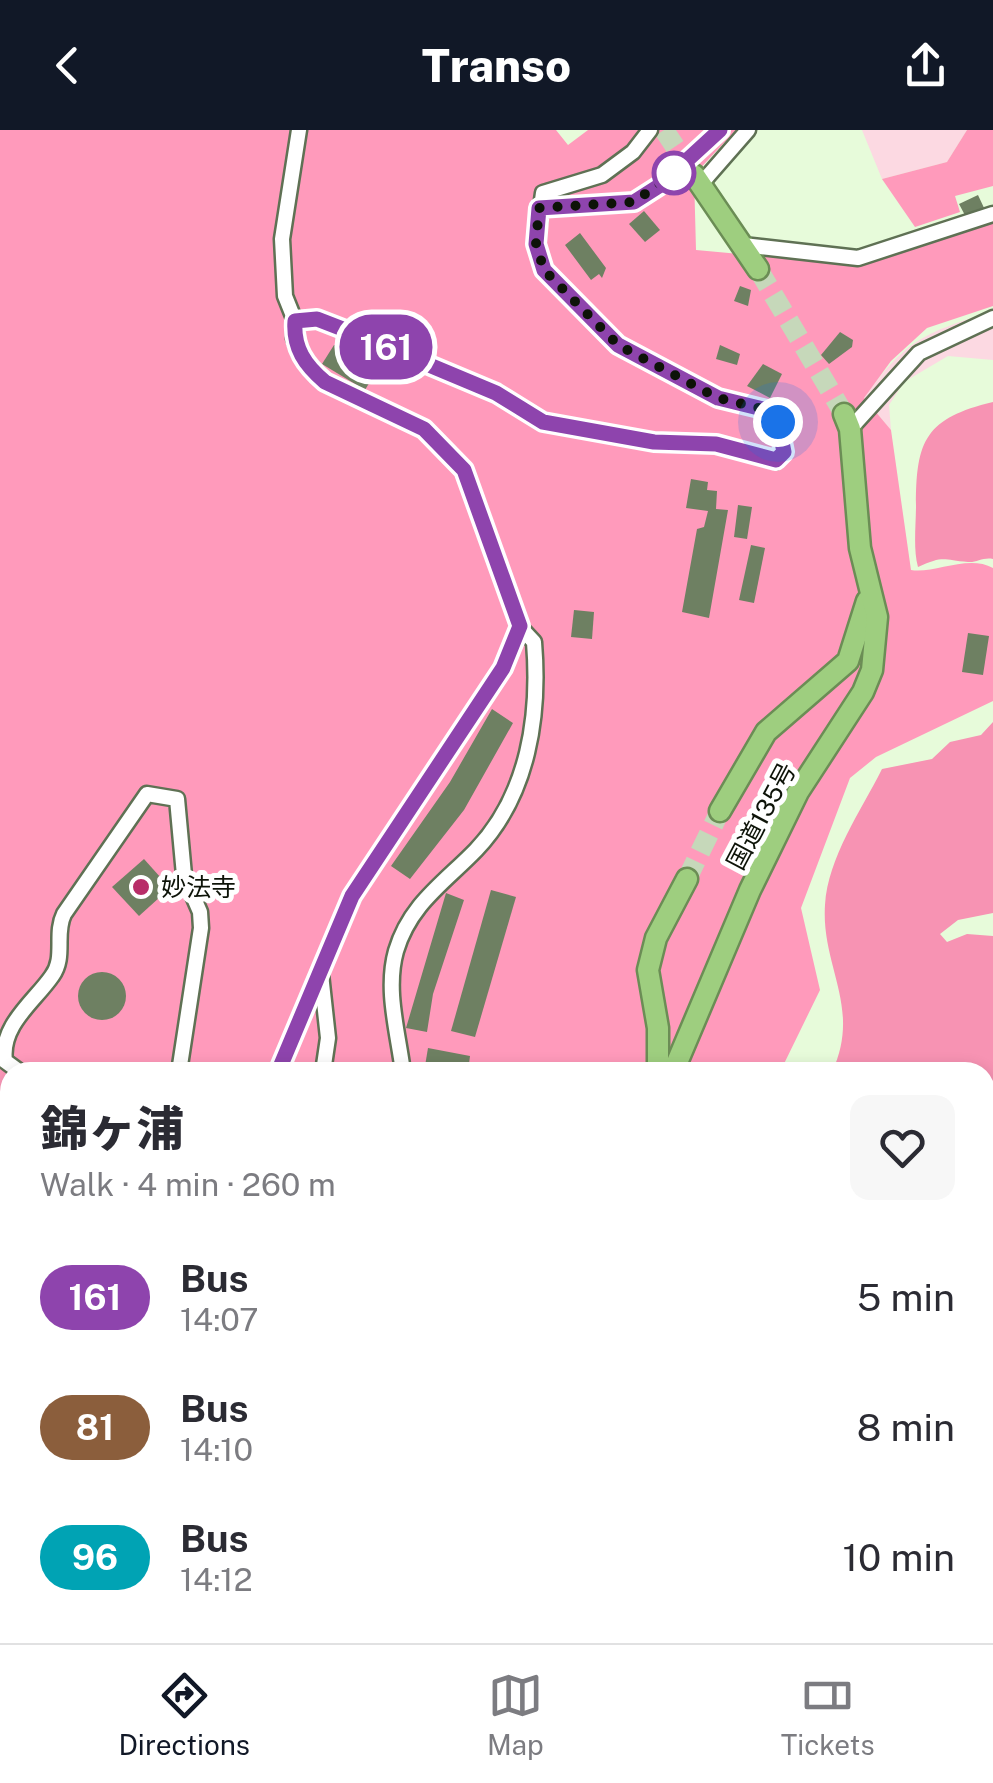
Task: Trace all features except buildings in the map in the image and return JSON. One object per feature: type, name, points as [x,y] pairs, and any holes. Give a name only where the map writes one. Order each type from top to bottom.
[{"type":"highway","points":[[697,180],[758,269]]},
{"type":"highway","name":"国道135号","points":[[677,1062],[798,792],[868,681],[877,617],[860,548],[847,422]]},
{"type":"highway","name":"国道135号","points":[[720,811],[750,754],[774,722],[848,661],[865,618],[869,585]]},
{"type":"highway","points":[[658,1062],[658,1028],[648,970],[656,938],[687,879]]},
{"type":"street","points":[[299,130],[282,239],[284,296],[295,321],[294,338],[313,372],[325,382],[424,429],[464,470],[520,626],[534,642],[537,711],[512,797],[491,831],[418,905],[396,950],[392,996],[402,1062]]},
{"type":"street","points":[[295,321],[317,319],[422,361],[518,403],[543,422],[654,442],[716,444],[776,460],[784,452],[778,422],[771,411],[718,398],[628,352],[549,276],[536,244],[539,208],[546,190],[602,174],[633,152],[650,130]]},
{"type":"street","points":[[539,208],[634,202],[659,186],[720,130]]},
{"type":"street","points":[[697,180],[748,130]]},
{"type":"street","points":[[744,244],[858,258],[993,214]]},
{"type":"street","points":[[847,422],[919,353],[993,318]]},
{"type":"street","points":[[282,1062],[352,896],[503,668],[520,626]]},
{"type":"street","points":[[5,1062],[1,1043],[18,1008],[46,983],[59,964],[64,914],[147,794],[167,794],[177,799],[184,875],[200,912],[201,928],[181,1062]]},
{"type":"street","points":[[320,968],[328,1038],[324,1062]]},
{"type":"shaded area","points":[[0,130],[556,130],[568,145],[588,130],[736,130],[694,175],[696,250],[827,262],[877,258],[993,221],[993,306],[927,328],[891,361],[864,398],[891,430],[911,570],[973,563],[993,568],[993,701],[876,757],[850,778],[801,908],[820,990],[785,1062],[0,1062]]},
{"type":"shaded area","points":[[862,130],[967,130],[947,162],[882,179]]},
{"type":"shaded area","points":[[967,130],[993,130],[993,186],[955,196],[960,212],[915,227],[882,179],[947,162]]},
{"type":"shaded area","points":[[993,311],[993,360],[948,356],[904,382],[889,405],[891,430],[864,398],[879,378],[919,340]]},
{"type":"shaded area","points":[[993,402],[993,559],[939,560],[918,567],[917,483],[923,448],[939,424],[970,408]]},
{"type":"shaded area","points":[[993,722],[993,913],[958,920],[940,934],[947,942],[967,934],[993,936],[993,1062],[835,1062],[843,1027],[842,1007],[825,927],[825,905],[839,852],[882,769],[932,759],[950,742],[981,735]]},
{"type":"tunnel","points":[[664,130],[694,175]]},
{"type":"tunnel","points":[[758,269],[844,414]]},
{"type":"tunnel","points":[[687,879],[720,811]]},
{"type":"bus line","name":"161","points":[[282,1062],[352,896],[503,668],[520,626],[473,484],[464,470],[424,429],[325,382],[313,372],[294,338],[295,321],[317,319],[348,331],[518,403],[543,422],[654,442],[716,444],[767,461],[776,460],[784,452],[778,422],[771,411],[718,398],[618,345],[544,270],[536,244],[539,208],[634,202],[659,186],[720,130]]},
{"type":"place","name":"妙法寺","points":[[141,887]]},
{"type":"route","points":[[674,173],[634,202],[539,208],[536,244],[544,270],[628,352],[718,398],[771,411],[778,422]]}]
